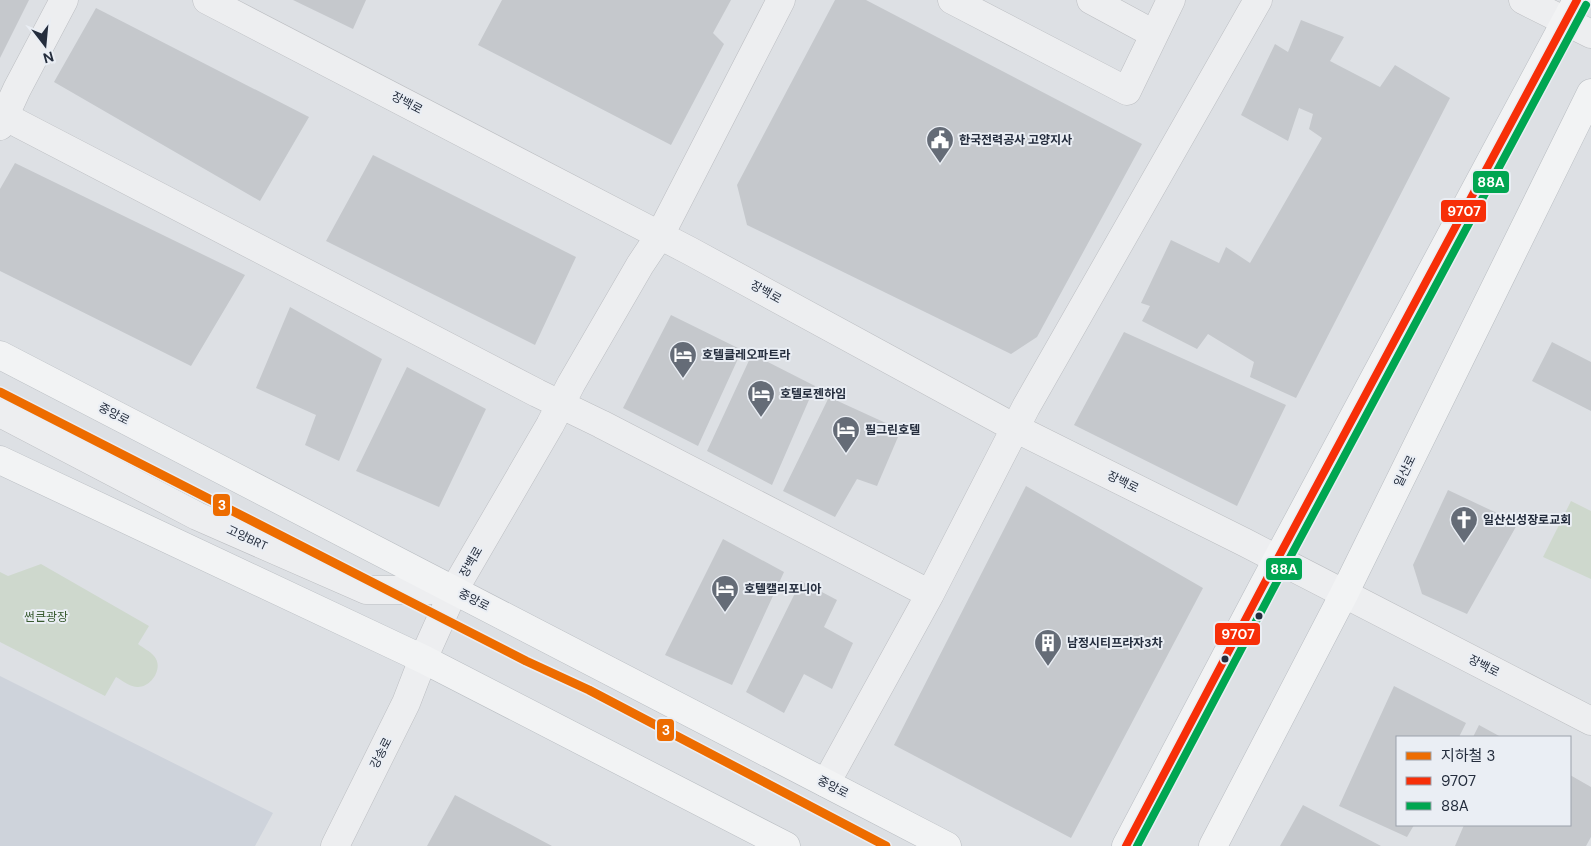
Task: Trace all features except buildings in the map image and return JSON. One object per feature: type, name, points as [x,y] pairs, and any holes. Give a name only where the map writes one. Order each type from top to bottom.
[{"type":"main road","points":[[1126,846],[1572,10]]},
{"type":"main road","name":"일산로","points":[[1213,846],[1344,594],[1591,93]]},
{"type":"main road","name":"중앙로","points":[[0,355],[947,846]]},
{"type":"main road","points":[[0,460],[423,659],[786,846]]},
{"type":"street","points":[[64,0],[2,119],[628,437],[930,594]]},
{"type":"street","name":"장백로","points":[[207,0],[660,235],[1015,428],[1244,542],[1591,721]]},
{"type":"street","name":"장백로","points":[[423,659],[454,590],[640,265],[660,235],[781,0]]},
{"type":"street","points":[[952,0],[1127,91],[1171,0]]},
{"type":"street","points":[[1091,0],[1154,34]]},
{"type":"street","points":[[826,783],[930,594],[1015,428],[1258,0]]},
{"type":"street","points":[[1523,0],[1572,10],[1591,34]]},
{"type":"street","name":"고양BRT","points":[[0,413],[197,516],[366,590],[454,590]]},
{"type":"street","name":"강송로","points":[[335,846],[406,703],[423,659]]},
{"type":"shaded area","points":[[0,676],[273,813],[255,846],[0,846]]},
{"type":"green space","points":[[1571,501],[1591,511],[1591,579],[1543,557]]},
{"type":"green space","name":"썬큰광장","points":[[41,564],[149,626],[138,644],[157,660],[157,671],[148,684],[135,687],[116,677],[105,696],[0,642],[0,572],[8,576]]},
{"type":"metro line","name":"3","points":[[0,392],[526,661],[589,690],[886,846]]},
{"type":"transit line","name":"9707","points":[[1126,846],[1577,0]]},
{"type":"transit line","name":"88A","points":[[1137,846],[1586,5]]},
{"type":"place","name":"한국전력공사 고양지사","points":[[940,164]]},
{"type":"place","name":"호텔클레오파트라","points":[[683,379]]},
{"type":"place","name":"호텔로젠하임","points":[[761,418]]},
{"type":"place","name":"필그린호텔","points":[[846,454]]},
{"type":"place","name":"일산신성장로교회","points":[[1464,544]]},
{"type":"place","name":"호텔캘리포니아","points":[[725,613]]},
{"type":"place","name":"남정시티프라자3차","points":[[1048,667]]}]
